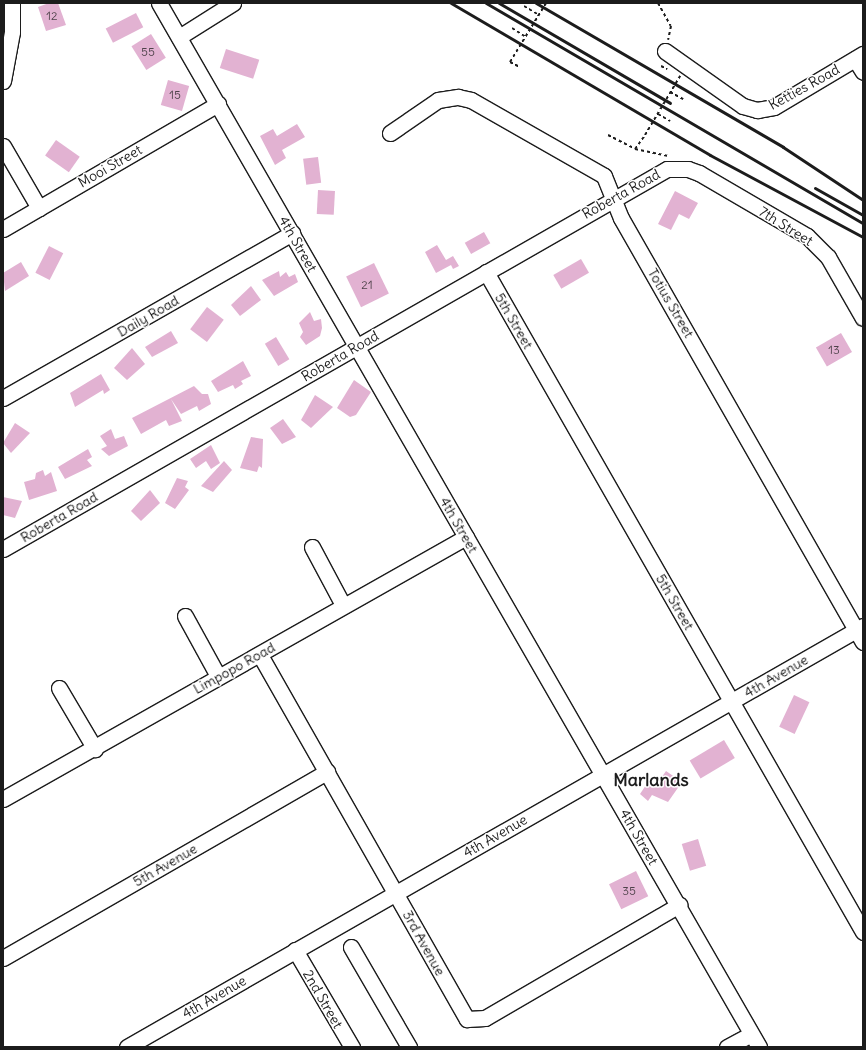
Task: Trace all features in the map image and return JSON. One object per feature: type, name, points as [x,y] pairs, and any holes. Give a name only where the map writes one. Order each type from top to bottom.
[{"type":"street","points":[[3,81],[12,32],[12,3]]},
{"type":"street","name":"4th Street","points":[[159,3],[358,346],[759,1047]]},
{"type":"street","points":[[179,36],[233,3]]},
{"type":"street","name":"Ketties Road","points":[[665,51],[744,106],[757,110],[774,107],[859,56]]},
{"type":"street","points":[[859,56],[863,72]]},
{"type":"street","name":"Totius Street","points":[[390,133],[438,100],[449,96],[471,100],[604,176],[621,218],[860,633]]},
{"type":"street","name":"Mooi Street","points":[[3,229],[218,104]]},
{"type":"street","points":[[3,146],[39,208]]},
{"type":"street","name":"Roberta Road","points":[[3,549],[358,346],[613,197],[656,174],[678,168]]},
{"type":"street","name":"7th Street","points":[[678,168],[699,173],[819,246],[863,318]]},
{"type":"street","name":"Daily Road","points":[[3,398],[292,233]]},
{"type":"street","name":"5th Street","points":[[486,272],[863,932]]},
{"type":"street","name":"Limpopo Road","points":[[3,799],[95,749],[218,676],[260,655],[343,605],[466,537]]},
{"type":"street","points":[[312,547],[343,605]]},
{"type":"street","points":[[185,616],[218,676]]},
{"type":"street","name":"4th Avenue","points":[[127,1047],[602,774],[731,702],[860,633]]},
{"type":"street","name":"3rd Avenue","points":[[260,655],[396,892],[463,1014],[474,1021],[485,1018],[679,905]]},
{"type":"street","points":[[59,688],[95,749]]},
{"type":"street","name":"5th Avenue","points":[[3,958],[327,772]]},
{"type":"street","points":[[351,947],[409,1047]]},
{"type":"street","name":"2nd Street","points":[[295,950],[352,1047]]},
{"type":"street","points":[[728,1047],[751,1034]]},
{"type":"path","points":[[520,67],[510,62],[546,3]]},
{"type":"path","points":[[658,3],[671,26],[665,51]]},
{"type":"path","points":[[524,6],[539,15]]},
{"type":"path","points":[[512,28],[526,37]]},
{"type":"path","points":[[635,150],[680,76]]},
{"type":"path","points":[[670,92],[683,98]]},
{"type":"path","points":[[658,114],[670,121]]},
{"type":"path","points":[[608,135],[635,150],[668,156],[678,168]]},
{"type":"building","points":[[49,3],[58,3],[66,25],[46,31],[38,7]]},
{"type":"building","points":[[136,13],[143,27],[113,43],[106,28]]},
{"type":"building","points":[[151,34],[166,58],[146,70],[131,46]]},
{"type":"building","points":[[226,49],[259,60],[253,79],[220,68]]},
{"type":"building","points":[[168,80],[189,86],[182,111],[161,105]]},
{"type":"building","points":[[297,124],[305,137],[282,150],[286,158],[275,165],[260,136],[273,129],[277,136]]},
{"type":"building","points":[[56,140],[80,157],[69,172],[45,156]]},
{"type":"building","points":[[318,157],[321,183],[306,185],[303,159]]},
{"type":"building","points":[[318,190],[335,191],[334,215],[317,214]]},
{"type":"building","points":[[675,191],[698,203],[689,219],[679,214],[671,230],[658,224]]},
{"type":"building","points":[[484,232],[490,243],[471,254],[465,243]]},
{"type":"building","points":[[437,245],[446,260],[453,256],[459,266],[453,269],[451,265],[436,273],[425,252]]},
{"type":"building","points":[[49,246],[63,253],[50,280],[35,273]]},
{"type":"building","points":[[581,259],[589,273],[561,289],[553,275]]},
{"type":"building","points":[[21,262],[29,276],[5,291],[3,273]]},
{"type":"building","points":[[374,263],[389,294],[361,307],[346,277]]},
{"type":"building","points":[[279,271],[280,277],[286,272],[289,277],[295,274],[298,282],[274,296],[262,280]]},
{"type":"building","points":[[251,286],[261,300],[240,316],[231,305]]},
{"type":"building","points":[[207,307],[224,320],[207,342],[190,329]]},
{"type":"building","points":[[310,312],[314,321],[321,319],[322,328],[320,336],[306,345],[300,337],[303,332],[299,323]]},
{"type":"building","points":[[171,331],[178,343],[152,357],[145,347]]},
{"type":"building","points":[[841,333],[852,352],[827,367],[816,348]]},
{"type":"building","points":[[276,337],[289,359],[278,366],[265,344]]},
{"type":"building","points":[[132,348],[145,364],[127,380],[114,368]]},
{"type":"building","points":[[243,361],[251,376],[241,381],[243,384],[235,389],[233,385],[218,392],[211,381]]},
{"type":"building","points":[[101,374],[110,390],[104,394],[103,390],[75,407],[70,393]]},
{"type":"building","points":[[354,380],[371,392],[356,415],[350,417],[337,408]]},
{"type":"building","points":[[194,386],[202,394],[208,394],[211,404],[199,411],[197,406],[181,414],[171,399],[182,421],[169,426],[166,420],[141,434],[132,418]]},
{"type":"building","points":[[315,395],[333,407],[311,428],[301,420]]},
{"type":"building","points":[[283,419],[296,437],[282,444],[270,428]]},
{"type":"building","points":[[15,423],[30,433],[11,453],[3,443]]},
{"type":"building","points":[[111,429],[115,439],[124,436],[128,446],[109,456],[101,449],[107,446],[100,436]]},
{"type":"building","points":[[251,437],[263,439],[262,468],[259,466],[257,472],[240,468]]},
{"type":"building","points":[[211,445],[220,463],[211,469],[206,461],[196,468],[190,459]]},
{"type":"building","points":[[88,449],[92,457],[87,460],[92,466],[65,479],[58,467]]},
{"type":"building","points":[[224,461],[232,470],[213,492],[201,486]]},
{"type":"building","points":[[43,470],[45,476],[51,472],[57,491],[29,500],[24,482],[35,479],[36,473]]},
{"type":"building","points":[[177,478],[188,481],[185,487],[189,490],[175,509],[165,503]]},
{"type":"building","points":[[150,490],[160,503],[141,521],[131,511]]},
{"type":"building","points":[[3,497],[22,501],[15,518],[3,515]]},
{"type":"building","points":[[794,695],[809,702],[795,734],[779,727]]},
{"type":"building","points":[[724,740],[735,758],[701,779],[690,761]]},
{"type":"building","points":[[666,771],[682,782],[668,802],[652,795],[648,801],[640,794],[648,782],[655,787]]},
{"type":"building","points":[[698,839],[706,866],[690,871],[682,844]]},
{"type":"building","points":[[636,871],[648,896],[621,909],[609,884]]},
{"type":"railway","points":[[451,3],[710,155],[863,237]]},
{"type":"railway","points":[[486,3],[863,223]]},
{"type":"railway","points":[[499,3],[670,103]]},
{"type":"railway","points":[[536,3],[783,147],[863,200]]},
{"type":"railway","points":[[815,188],[863,215]]},
{"type":"district","name":"Marlands","points":[[651,780]]}]
